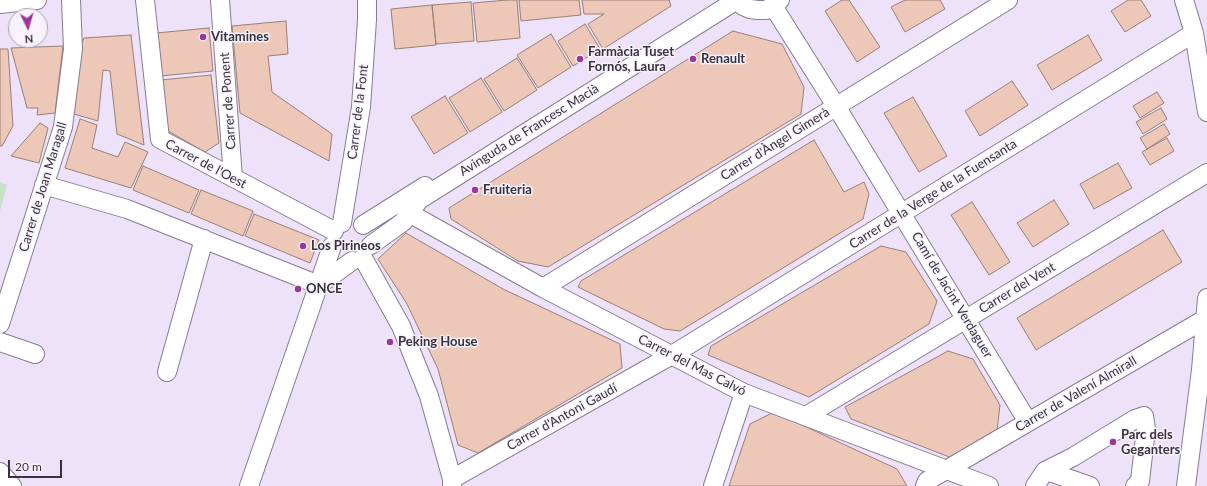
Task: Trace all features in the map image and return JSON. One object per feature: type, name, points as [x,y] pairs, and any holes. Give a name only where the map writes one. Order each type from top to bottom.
[{"type":"street","points":[[0,4],[37,0]]},
{"type":"street","name":"Carrer de Joan Maragall","points":[[0,324],[63,126],[73,49],[71,0]]},
{"type":"street","name":"Carrer de l'Oest","points":[[145,0],[160,139],[336,234]]},
{"type":"street","name":"Carrer de Ponent","points":[[220,0],[234,178]]},
{"type":"street","name":"Carrer de la Font","points":[[249,486],[336,234],[361,107],[367,20],[366,0]]},
{"type":"street","name":"Avinguda de Francesc Macià","points":[[363,225],[722,0]]},
{"type":"street","points":[[737,0],[743,6],[750,9],[766,10],[776,3]]},
{"type":"street","name":"Avinguda de Francesc Macià","points":[[362,254],[403,222],[419,200],[737,0]]},
{"type":"street","name":"Carrer d'Àngel Gimerà","points":[[543,288],[1008,0]]},
{"type":"street","points":[[1184,0],[1194,33],[1207,112]]},
{"type":"street","name":"Camí de Jacint Verdaguer","points":[[776,3],[836,106],[1028,422]]},
{"type":"street","name":"Carrer de la Verge de la Fuensanta","points":[[672,355],[1194,33]]},
{"type":"street","name":"Carrer del Vent","points":[[806,416],[1207,173]]},
{"type":"street","points":[[44,185],[127,209],[319,285],[362,254],[370,233],[363,225],[352,221],[336,234],[334,252],[345,260],[362,254]]},
{"type":"street","name":"Carrer del Mas Calvó","points":[[409,213],[543,288],[744,393],[989,486]]},
{"type":"street","points":[[167,372],[204,239]]},
{"type":"street","points":[[362,254],[401,326],[429,396],[452,482]]},
{"type":"street","points":[[1186,486],[1201,370],[1207,298]]},
{"type":"street","name":"Carrer de Valení Almirall","points":[[925,486],[927,481],[1205,319]]},
{"type":"street","points":[[0,342],[35,354]]},
{"type":"street","name":"Carrer d'Antoni Gaudí","points":[[452,482],[672,355]]},
{"type":"street","points":[[713,486],[744,393]]},
{"type":"street","points":[[1035,486],[1045,471],[1073,457],[1135,419],[1144,416],[1146,429],[1140,481],[1136,486]]},
{"type":"street","points":[[1047,471],[1090,486]]},
{"type":"street","points":[[0,472],[12,486]]},
{"type":"green space","points":[[0,182],[7,185],[0,211]]},
{"type":"building","points":[[517,0],[520,38],[477,42],[473,3]]},
{"type":"building","points":[[519,0],[579,0],[581,15],[521,21]]},
{"type":"building","points":[[582,0],[669,0],[671,6],[603,49],[588,24],[604,14],[584,14]]},
{"type":"building","points":[[842,0],[849,0],[880,47],[857,62],[825,11]]},
{"type":"building","points":[[905,0],[940,0],[945,9],[905,32],[891,7]]},
{"type":"building","points":[[1128,0],[1141,0],[1151,16],[1125,32],[1111,11]]},
{"type":"building","points":[[471,2],[474,41],[436,44],[432,5]]},
{"type":"building","points":[[432,5],[436,45],[395,49],[391,9]]},
{"type":"building","points":[[286,21],[288,54],[268,56],[272,92],[332,134],[329,161],[240,113],[232,26]]},
{"type":"building","points":[[585,24],[600,49],[573,66],[558,41]]},
{"type":"building","points":[[209,28],[213,71],[160,76],[156,33]]},
{"type":"building","points":[[733,31],[782,44],[804,87],[801,114],[548,267],[518,261],[451,219],[449,208]]},
{"type":"building","points":[[551,34],[571,67],[538,88],[517,55]]},
{"type":"building","points":[[131,35],[144,145],[117,134],[110,71],[103,70],[98,121],[74,114],[81,45],[84,38]]},
{"type":"building","points":[[1088,35],[1102,60],[1052,90],[1037,65]]},
{"type":"building","points":[[63,46],[55,113],[37,115],[38,108],[27,108],[11,48],[48,48],[48,47]]},
{"type":"building","points":[[0,49],[8,49],[13,126],[2,146],[0,146]]},
{"type":"building","points":[[517,58],[537,90],[504,111],[484,79]]},
{"type":"building","points":[[211,75],[219,143],[205,152],[166,130],[161,80]]},
{"type":"building","points":[[481,78],[502,112],[470,132],[449,98]]},
{"type":"building","points":[[1012,81],[1028,105],[980,136],[965,111]]},
{"type":"building","points":[[1157,92],[1164,103],[1140,118],[1133,106]]},
{"type":"building","points":[[445,96],[468,133],[434,154],[411,117]]},
{"type":"building","points":[[913,97],[947,156],[919,172],[884,113]]},
{"type":"building","points":[[1161,108],[1167,119],[1143,134],[1136,122]]},
{"type":"building","points":[[80,119],[97,125],[92,148],[118,157],[125,142],[148,152],[131,188],[65,168]]},
{"type":"building","points":[[40,123],[48,128],[39,163],[11,156]]},
{"type":"building","points":[[1164,124],[1170,134],[1147,149],[1140,138]]},
{"type":"building","points":[[1167,138],[1174,151],[1150,165],[1142,152]]},
{"type":"building","points":[[814,140],[844,192],[864,182],[869,194],[863,219],[680,331],[664,329],[578,287],[581,281]]},
{"type":"building","points":[[1118,163],[1132,188],[1094,209],[1080,184]]},
{"type":"building","points":[[143,166],[199,190],[189,213],[133,190]]},
{"type":"building","points":[[201,190],[253,211],[243,236],[191,214]]},
{"type":"building","points":[[1054,200],[1069,224],[1033,247],[1017,223]]},
{"type":"building","points":[[972,202],[1010,262],[989,275],[951,215]]},
{"type":"building","points":[[254,214],[319,240],[310,263],[245,236]]},
{"type":"building","points":[[1163,230],[1182,262],[1036,350],[1017,318]]},
{"type":"building","points":[[406,233],[503,289],[620,344],[622,368],[478,453],[458,445],[438,369],[407,304],[378,259]]},
{"type":"building","points":[[881,246],[906,252],[937,301],[929,324],[809,397],[708,355],[711,346]]},
{"type":"building","points":[[948,351],[973,359],[1000,405],[997,431],[952,458],[851,419],[845,407]]},
{"type":"building","points":[[774,412],[897,469],[907,486],[729,486],[750,424]]},
{"type":"place","name":"Vitamines","points":[[203,37]]},
{"type":"place","name":"Farmàcia Tuset Fornós, Laura","points":[[580,59]]},
{"type":"place","name":"Renault","points":[[693,59]]},
{"type":"place","name":"Fruiteria","points":[[475,190]]},
{"type":"place","name":"Los Pirineos","points":[[303,246]]},
{"type":"place","name":"ONCE","points":[[298,289]]},
{"type":"place","name":"Peking House","points":[[390,342]]},
{"type":"place","name":"Parc dels Geganters","points":[[1113,442]]}]
